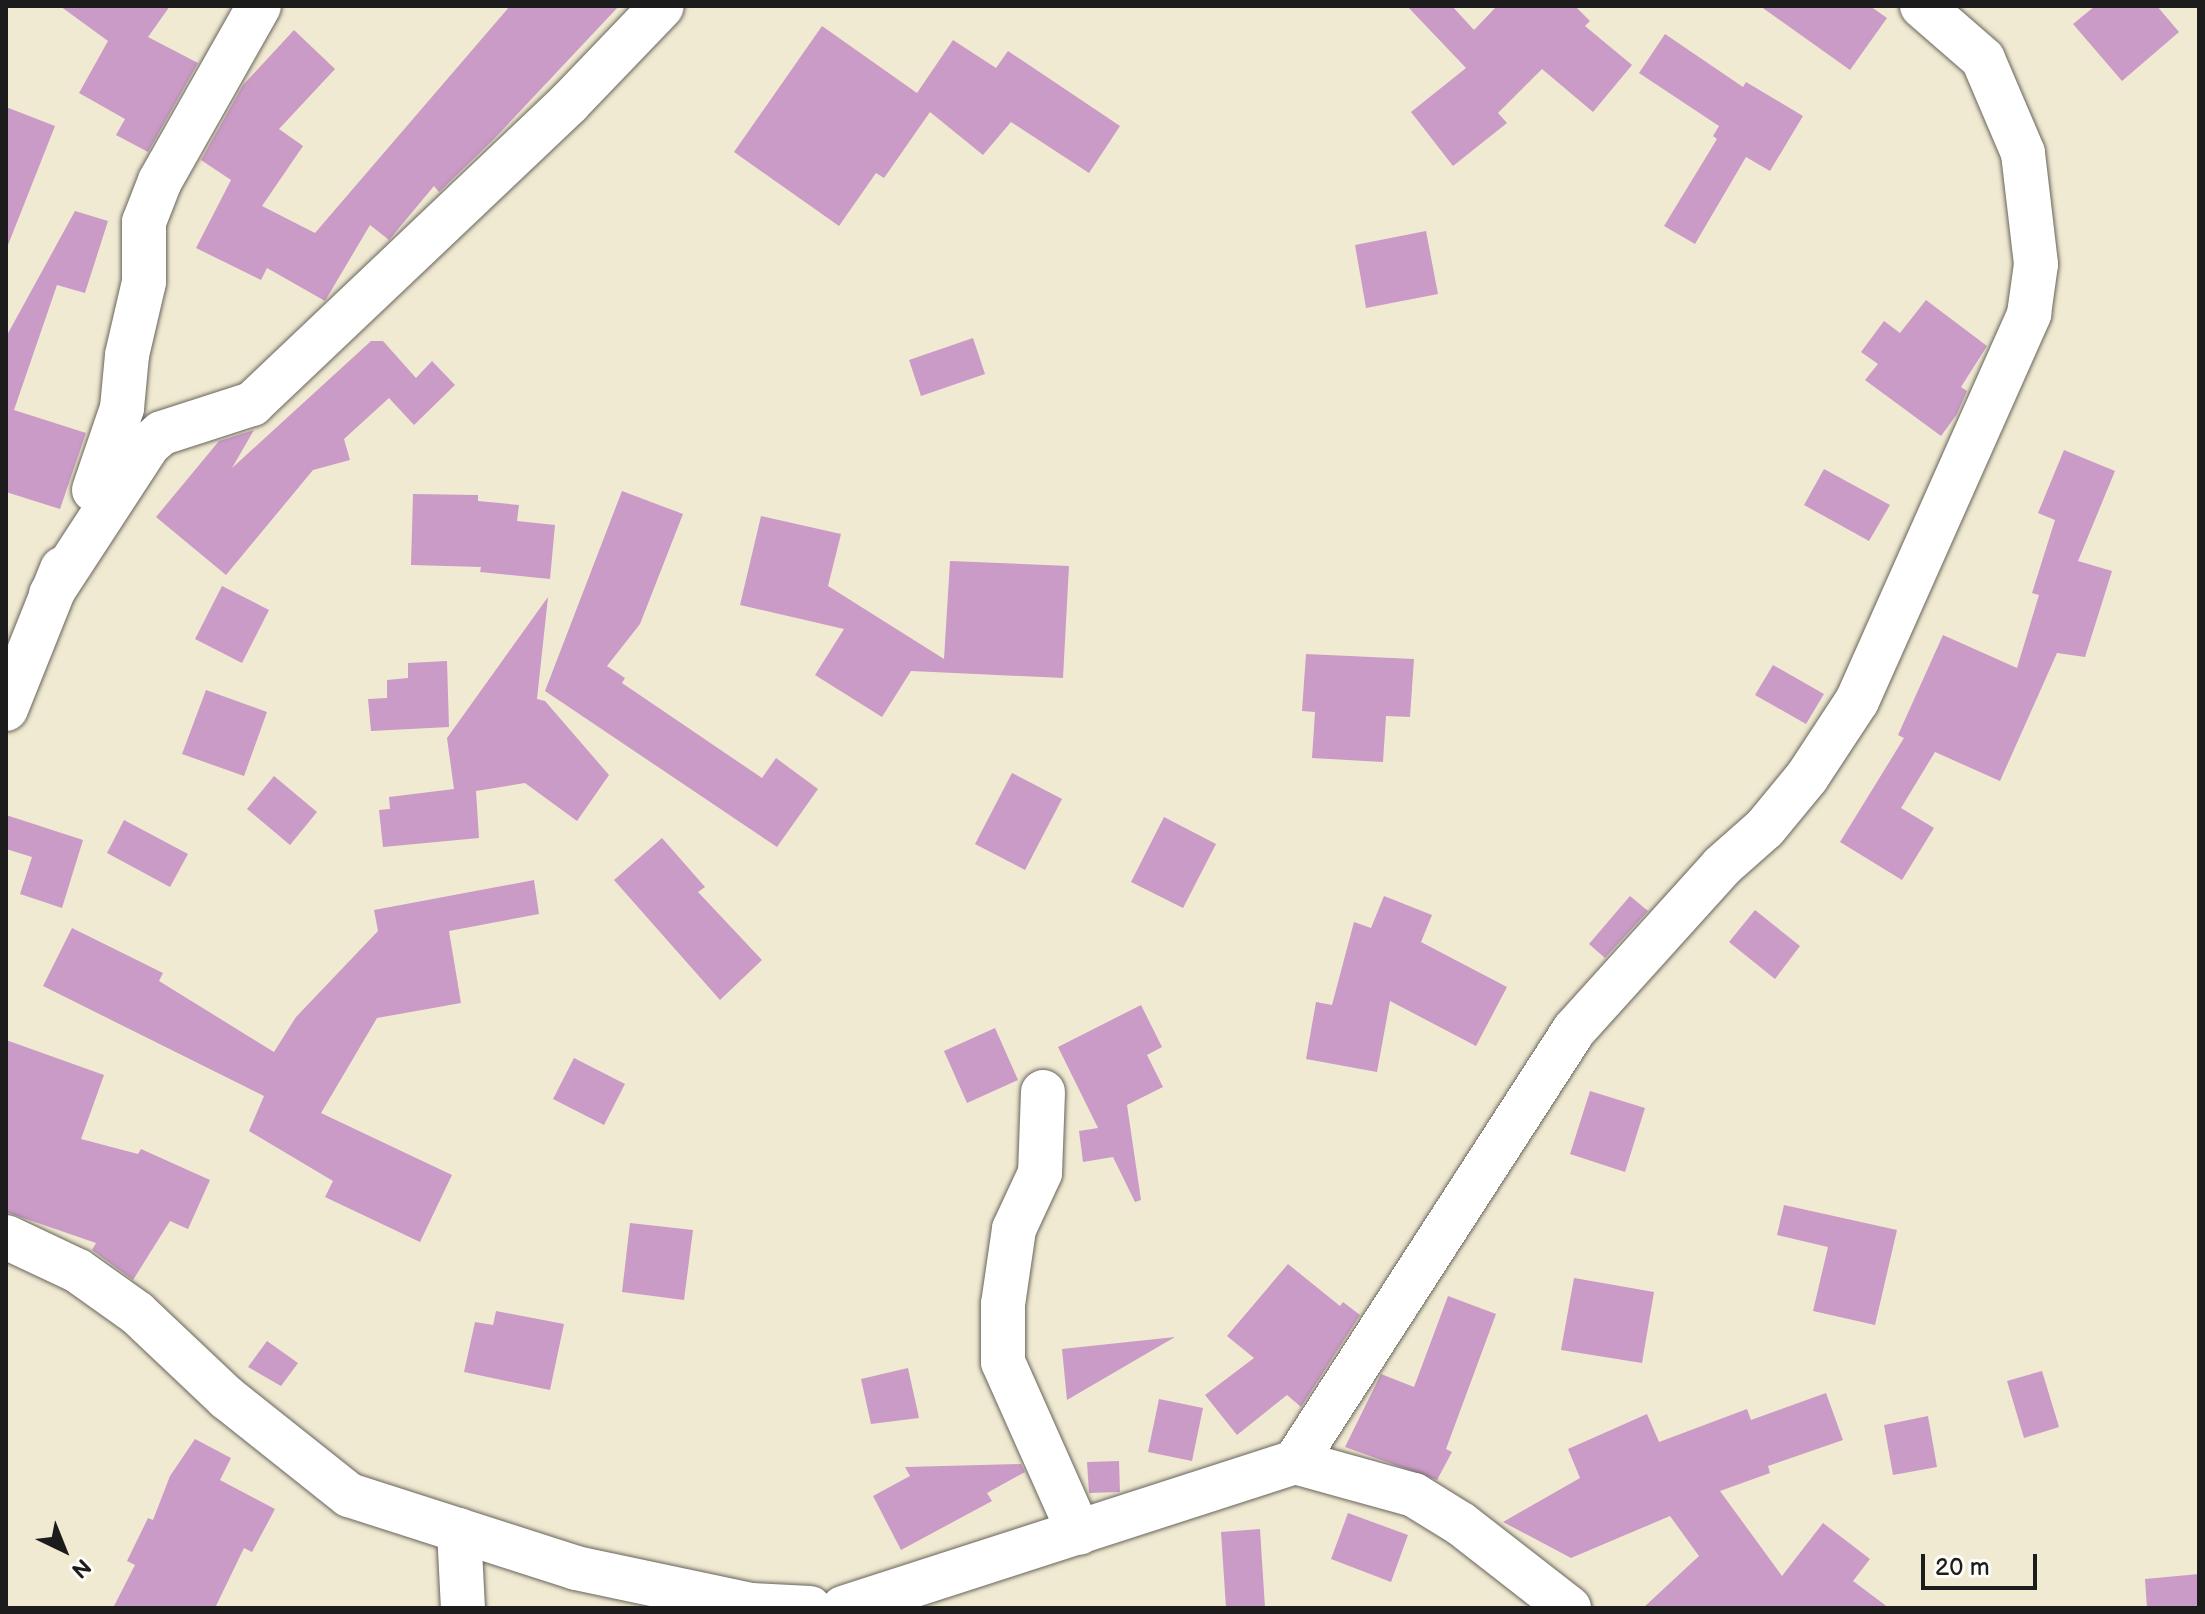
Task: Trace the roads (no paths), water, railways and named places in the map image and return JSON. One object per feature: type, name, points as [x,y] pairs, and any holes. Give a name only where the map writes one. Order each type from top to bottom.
[{"type":"street","points":[[6,709],[117,433],[127,355],[144,282],[144,222],[160,181],[259,6]]},
{"type":"street","points":[[51,594],[148,445],[162,433],[252,404],[569,103],[662,6]]},
{"type":"street","points":[[1295,1462],[1574,1030],[1722,866],[1765,828],[1807,777],[1857,701],[2029,314],[2036,264],[2023,153],[1983,59],[1922,6]]},
{"type":"street","points":[[1043,1092],[1040,1173],[1014,1229],[1003,1304],[1003,1362],[1079,1533]]},
{"type":"street","points":[[6,1237],[64,1263],[137,1313],[227,1398],[349,1495],[576,1568],[751,1605],[810,1608]]},
{"type":"street","points":[[843,1608],[1295,1462],[1414,1495],[1461,1524],[1569,1608]]},
{"type":"street","points":[[459,1530],[463,1608]]}]
